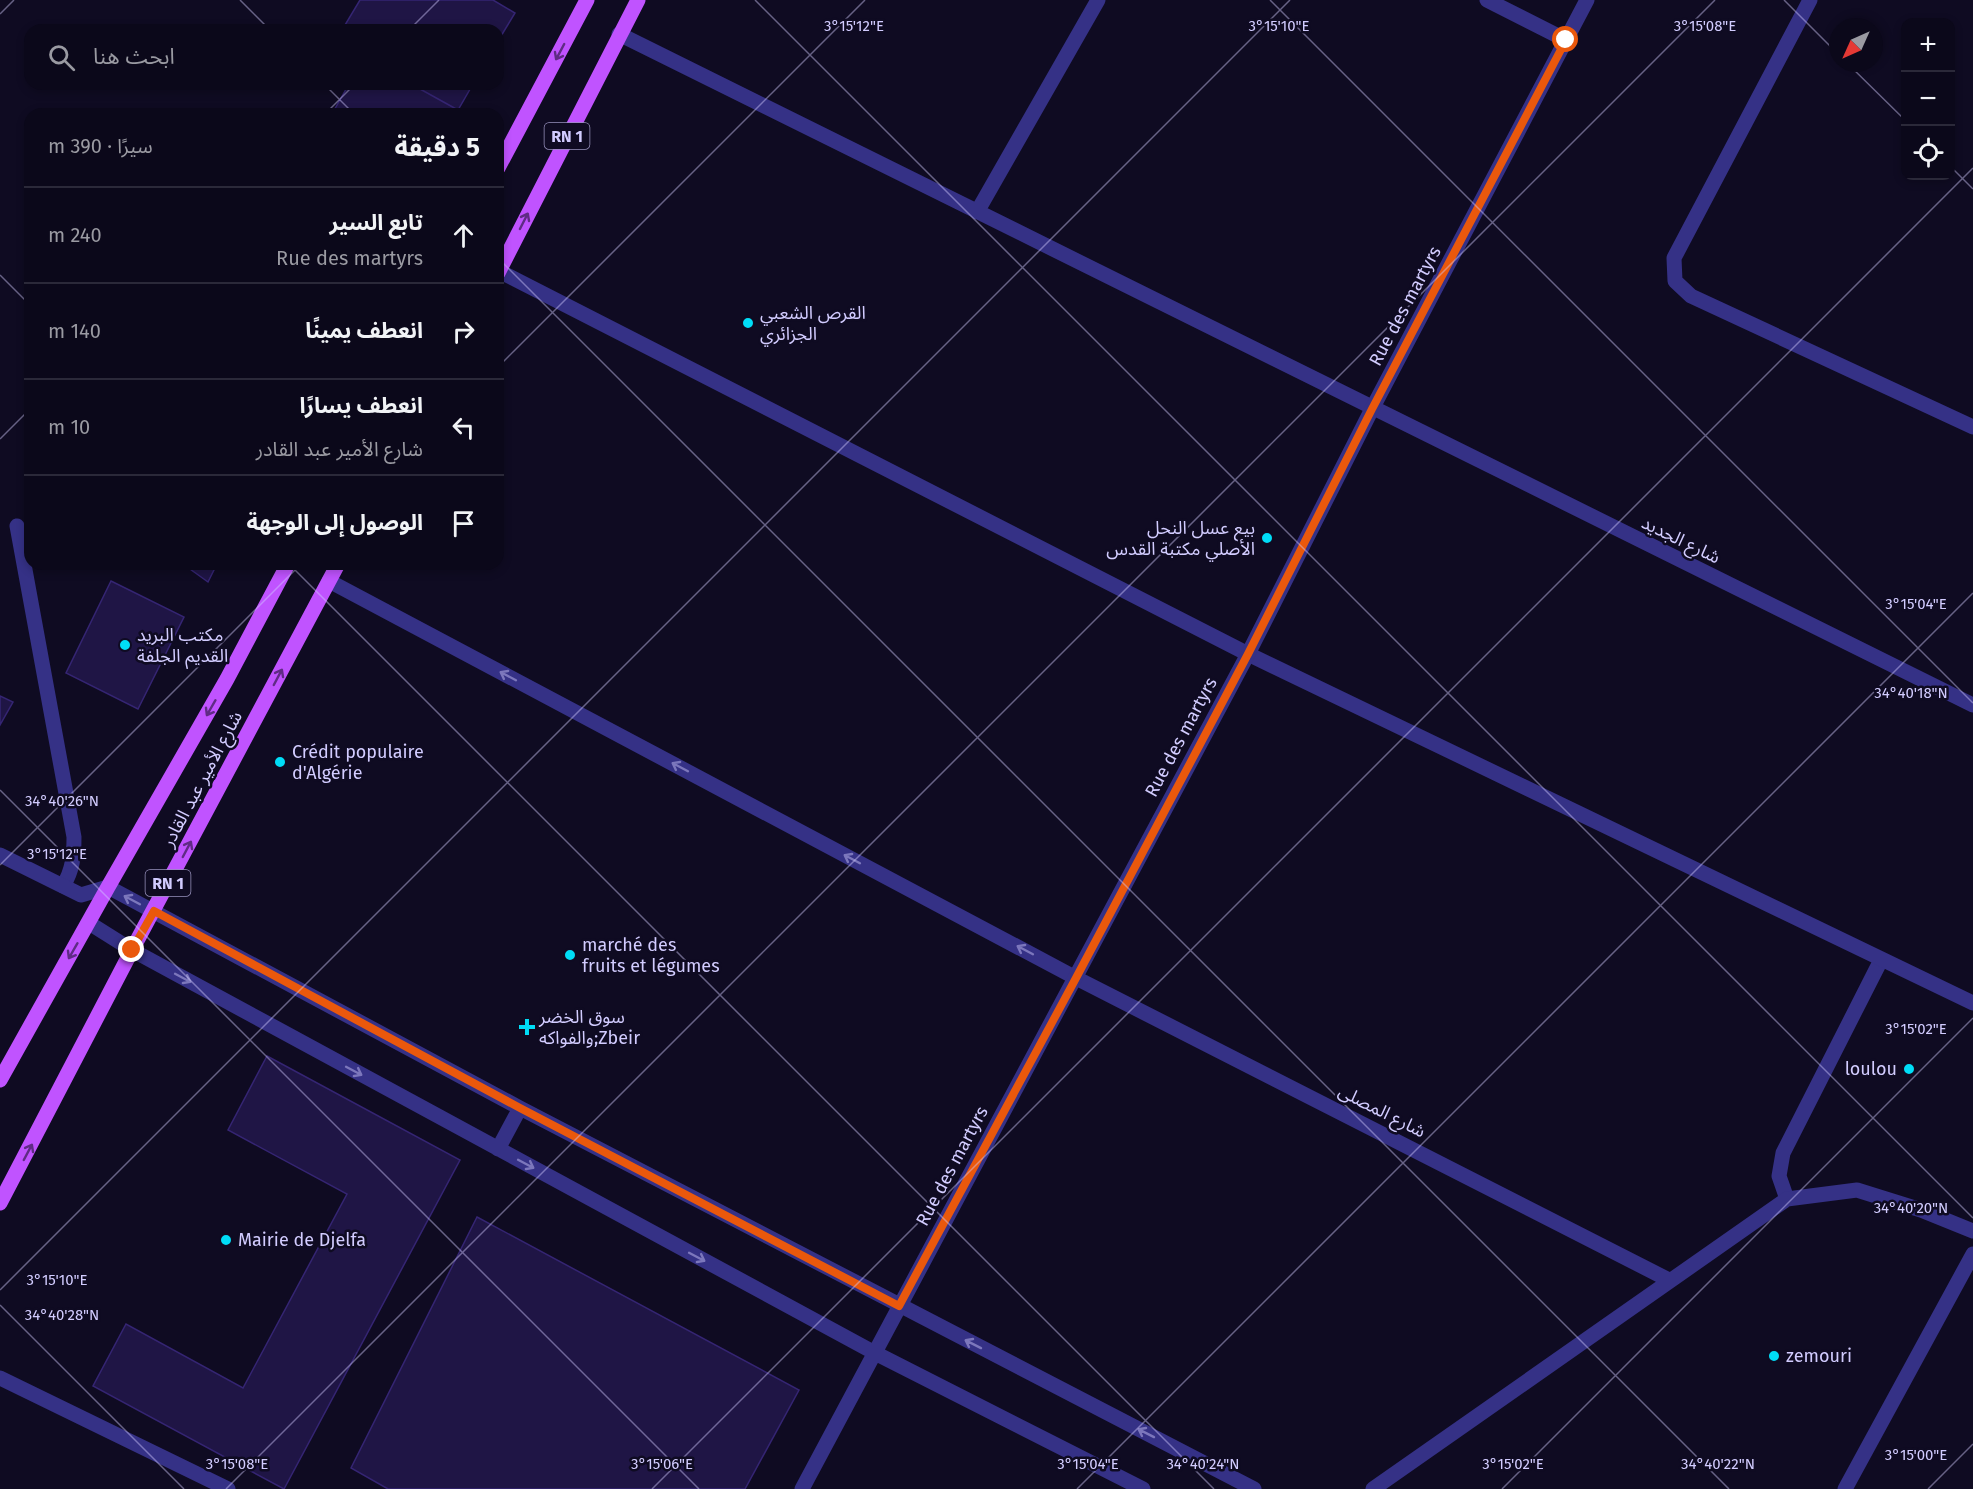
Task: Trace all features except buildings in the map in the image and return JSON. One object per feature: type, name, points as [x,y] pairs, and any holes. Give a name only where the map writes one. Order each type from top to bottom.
[{"type":"main road","name":"RN 1","points":[[504,157],[587,0]]},
{"type":"main road","name":"RN 1","points":[[504,260],[638,0]]},
{"type":"main road","name":"شارع الأمير عبد القادر","points":[[0,1080],[227,679],[285,570]]},
{"type":"main road","name":"شارع الأمير عبد القادر","points":[[0,1203],[335,570]]},
{"type":"street","points":[[977,212],[1098,0]]},
{"type":"street","points":[[1487,0],[1566,40]]},
{"type":"street","name":"Rue des martyrs","points":[[802,1489],[1248,654],[1372,409],[1587,0]]},
{"type":"street","points":[[1810,0],[1674,258],[1675,281],[1691,296],[1973,427]]},
{"type":"street","name":"شارع الجديد","points":[[619,34],[1973,705]]},
{"type":"street","points":[[504,275],[1248,654],[1973,1003]]},
{"type":"street","points":[[17,526],[24,564]]},
{"type":"street","points":[[25,570],[74,837],[74,861],[63,886]]},
{"type":"street","name":"شارع المصلى","points":[[329,581],[1076,978],[1669,1280]]},
{"type":"street","points":[[0,855],[81,895],[108,886],[520,1108],[1254,1489]]},
{"type":"street","points":[[81,895],[89,923],[132,950],[876,1353],[1143,1489]]},
{"type":"street","points":[[1787,1199],[1779,1176],[1783,1153],[1881,960]]},
{"type":"street","points":[[498,1149],[520,1108]]},
{"type":"street","points":[[1373,1489],[1787,1199],[1857,1190],[1921,1210],[1973,1231]]},
{"type":"street","points":[[1845,1489],[1973,1254]]},
{"type":"street","points":[[0,1378],[228,1489]]},
{"type":"place","name":"القرص الشعبي الجزائري","points":[[748,323]]},
{"type":"place","name":"بيع عسل النحل الأصلي مكتبة القدس","points":[[1267,538]]},
{"type":"place","name":"مكتب البريد القديم الجلفة","points":[[125,645]]},
{"type":"place","name":"Crédit populaire d'Algérie","points":[[280,762]]},
{"type":"place","name":"marché des fruits et légumes","points":[[570,955]]},
{"type":"place","name":"سوق الخضر والفواكه;Zbeir","points":[[527,1027]]},
{"type":"place","name":"loulou","points":[[1909,1069]]},
{"type":"place","name":"Mairie de Djelfa","points":[[226,1240]]},
{"type":"place","name":"zemouri","points":[[1774,1356]]},
{"type":"route","points":[[132,950],[154,911],[520,1108],[899,1306],[1248,654],[1372,409],[1566,40]]}]
